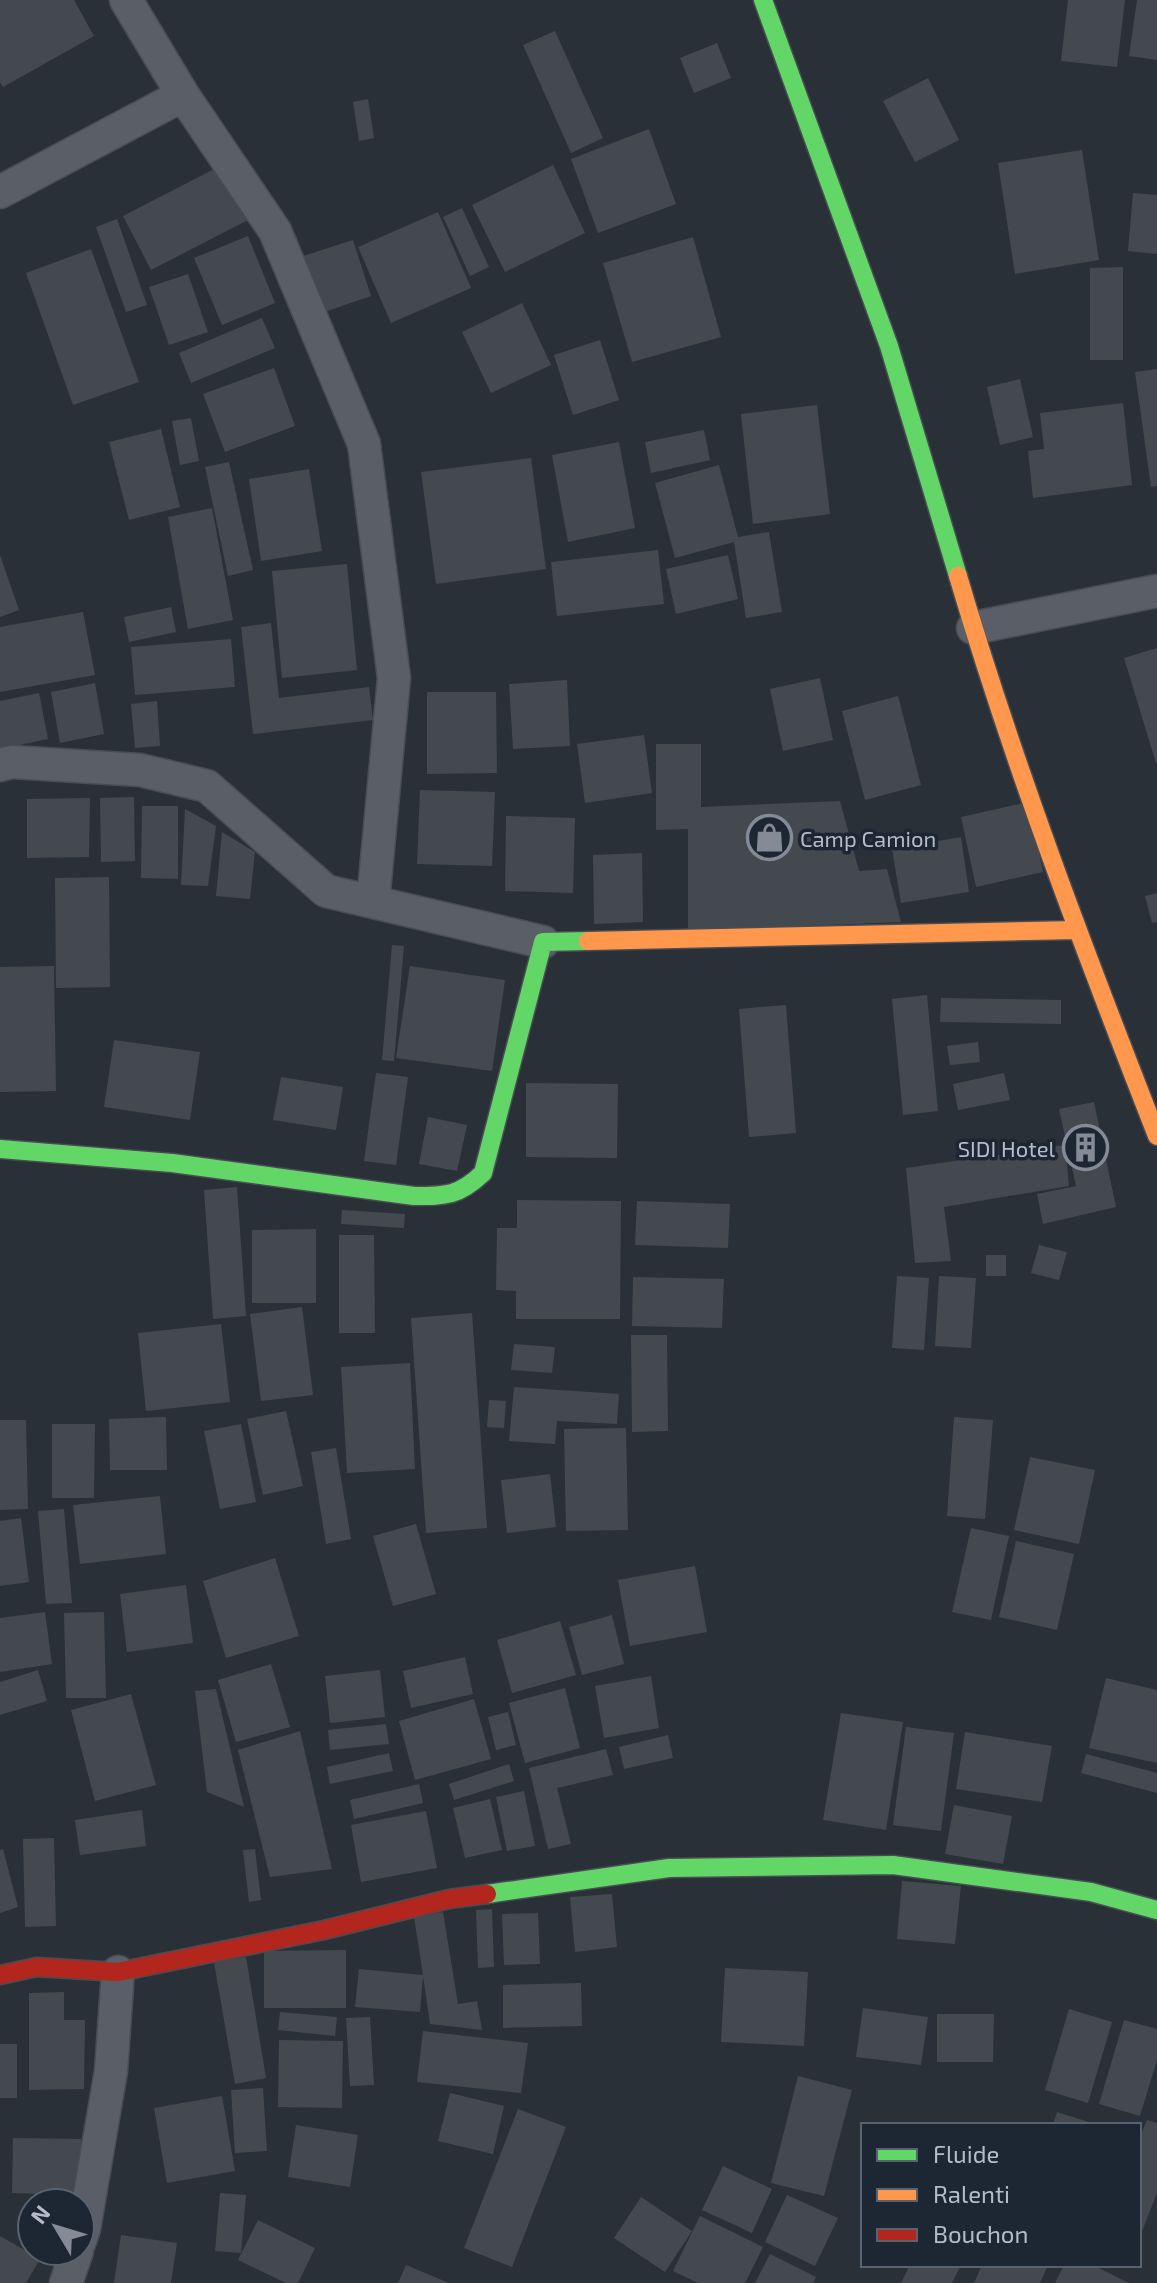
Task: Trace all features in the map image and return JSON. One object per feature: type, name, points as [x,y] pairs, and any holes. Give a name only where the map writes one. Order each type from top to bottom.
[{"type":"street","points":[[126,0],[183,95],[275,231],[364,444],[394,678],[373,902]]},
{"type":"street","points":[[763,0],[889,346],[973,628],[1077,930],[1157,1136]]},
{"type":"street","points":[[0,192],[183,95]]},
{"type":"street","points":[[973,628],[1157,591]]},
{"type":"street","points":[[0,765],[12,762],[140,770],[207,786],[326,891],[543,942],[1077,930]]},
{"type":"street","points":[[0,1149],[172,1163],[414,1196],[446,1196],[466,1190],[483,1173],[543,942]]},
{"type":"street","points":[[0,1975],[37,1967],[118,1972],[324,1930],[449,1899],[669,1868],[893,1865],[1091,1892],[1157,1910]]},
{"type":"street","points":[[91,2187],[111,2071],[118,1972]]},
{"type":"building","points":[[0,0],[74,0],[94,36],[3,87],[0,82]]},
{"type":"building","points":[[1068,0],[1125,0],[1117,67],[1061,61]]},
{"type":"building","points":[[1137,0],[1157,0],[1157,60],[1129,56]]},
{"type":"building","points":[[555,31],[603,138],[571,153],[523,45]]},
{"type":"building","points":[[717,43],[731,78],[694,93],[680,58]]},
{"type":"building","points":[[928,78],[959,140],[915,162],[883,101]]},
{"type":"building","points":[[368,99],[374,138],[359,141],[353,102]]},
{"type":"building","points":[[649,129],[676,204],[598,233],[571,159]]},
{"type":"building","points":[[1082,150],[1099,260],[1015,274],[998,163]]},
{"type":"building","points":[[553,165],[585,233],[505,272],[472,205]]},
{"type":"building","points":[[220,166],[248,220],[151,270],[123,216]]},
{"type":"building","points":[[1133,193],[1157,195],[1157,254],[1128,251]]},
{"type":"building","points":[[462,208],[489,267],[470,276],[443,217]]},
{"type":"building","points":[[438,212],[471,288],[391,323],[358,247]]},
{"type":"building","points":[[117,219],[147,305],[126,312],[96,227]]},
{"type":"building","points":[[248,236],[275,303],[222,325],[194,258]]},
{"type":"building","points":[[693,237],[721,337],[632,362],[603,263]]},
{"type":"building","points":[[353,240],[371,296],[319,314],[300,257]]},
{"type":"building","points":[[91,249],[139,382],[73,405],[26,273]]},
{"type":"building","points":[[1123,267],[1123,360],[1090,360],[1090,268]]},
{"type":"building","points":[[188,274],[208,332],[169,345],[149,287]]},
{"type":"building","points":[[522,303],[551,365],[491,393],[462,332]]},
{"type":"building","points":[[262,318],[275,348],[191,383],[179,353]]},
{"type":"building","points":[[600,340],[619,400],[573,415],[554,355]]},
{"type":"building","points":[[274,368],[295,426],[225,452],[203,394]]},
{"type":"building","points":[[1157,369],[1157,486],[1151,487],[1135,372]]},
{"type":"building","points":[[1020,379],[1033,437],[1000,445],[987,387]]},
{"type":"building","points":[[1123,403],[1132,485],[1033,498],[1028,451],[1044,449],[1040,413]]},
{"type":"building","points":[[817,405],[830,514],[753,524],[741,414]]},
{"type":"building","points":[[191,418],[199,461],[180,465],[172,421]]},
{"type":"building","points":[[161,429],[180,507],[129,520],[109,442]]},
{"type":"building","points":[[704,430],[710,460],[651,473],[645,442]]},
{"type":"building","points":[[619,442],[635,528],[568,542],[552,455]]},
{"type":"building","points":[[531,458],[546,569],[436,584],[421,472]]},
{"type":"building","points":[[229,462],[253,570],[228,576],[205,467]]},
{"type":"building","points":[[719,465],[738,537],[769,532],[782,612],[746,618],[734,542],[675,558],[655,483]]},
{"type":"building","points":[[309,469],[322,551],[261,561],[249,479]]},
{"type":"building","points":[[212,508],[233,620],[188,629],[168,517]]},
{"type":"building","points":[[658,550],[664,604],[557,616],[551,562]]},
{"type":"building","points":[[0,555],[19,610],[0,617]]},
{"type":"building","points":[[728,555],[738,599],[676,614],[666,569]]},
{"type":"building","points":[[347,564],[357,670],[282,678],[272,571]]},
{"type":"building","points":[[171,607],[176,632],[129,642],[124,617]]},
{"type":"building","points":[[83,612],[95,675],[0,692],[0,627]]},
{"type":"building","points":[[271,623],[279,698],[369,687],[373,720],[253,734],[241,627]]},
{"type":"building","points":[[231,639],[235,687],[135,695],[131,647]]},
{"type":"building","points":[[1157,648],[1157,763],[1156,763],[1124,658]]},
{"type":"building","points":[[820,678],[833,740],[783,751],[770,689]]},
{"type":"building","points":[[567,680],[570,746],[513,749],[509,684]]},
{"type":"building","points":[[95,683],[104,734],[60,743],[51,692]]},
{"type":"building","points":[[427,692],[496,692],[497,773],[427,774]]},
{"type":"building","points":[[39,693],[48,739],[0,749],[0,701]]},
{"type":"building","points":[[898,696],[921,785],[865,800],[842,711]]},
{"type":"building","points":[[157,701],[160,746],[135,748],[131,704]]},
{"type":"building","points":[[644,735],[652,793],[585,803],[577,744]]},
{"type":"building","name":"Camp Camion","points":[[656,744],[701,744],[701,807],[840,801],[859,871],[887,869],[901,922],[688,931],[688,829],[656,830]]},
{"type":"building","points":[[420,790],[495,792],[492,866],[417,864]]},
{"type":"building","points":[[134,797],[135,861],[101,862],[100,798]]},
{"type":"building","points":[[90,798],[89,857],[27,858],[27,799]]},
{"type":"building","points":[[1028,802],[1043,872],[976,887],[961,817]]},
{"type":"building","points":[[142,806],[178,806],[178,879],[141,878]]},
{"type":"building","points":[[185,809],[216,826],[208,886],[181,885]]},
{"type":"building","points":[[506,816],[575,818],[573,893],[505,891]]},
{"type":"building","points":[[222,832],[255,852],[250,899],[216,896]]},
{"type":"building","points":[[961,837],[969,892],[901,903],[892,849]]},
{"type":"building","points":[[642,853],[643,922],[594,924],[593,855]]},
{"type":"building","points":[[109,877],[110,987],[56,988],[55,878]]},
{"type":"building","points":[[1157,893],[1157,922],[1152,923],[1145,896]]},
{"type":"building","points":[[392,945],[404,946],[394,1061],[382,1060]]},
{"type":"building","points":[[54,966],[56,1091],[0,1092],[0,967]]},
{"type":"building","points":[[410,966],[505,980],[492,1071],[396,1058]]},
{"type":"building","points":[[927,995],[938,1111],[903,1115],[892,999]]},
{"type":"building","points":[[941,998],[1061,1000],[1061,1024],[940,1022]]},
{"type":"building","points":[[786,1005],[796,1133],[749,1137],[739,1009]]},
{"type":"building","points":[[114,1040],[200,1052],[190,1120],[104,1107]]},
{"type":"building","points":[[978,1042],[980,1062],[950,1065],[947,1046]]},
{"type":"building","points":[[376,1073],[408,1077],[396,1165],[364,1161]]},
{"type":"building","points":[[1004,1073],[1010,1100],[958,1110],[953,1084]]},
{"type":"building","points":[[281,1077],[343,1087],[336,1130],[273,1120]]},
{"type":"building","points":[[526,1083],[618,1084],[617,1158],[526,1157]]},
{"type":"building","name":"SIDI Hotel","points":[[1094,1102],[1116,1207],[1043,1224],[1037,1194],[1076,1186],[1059,1109]]},
{"type":"building","points":[[428,1117],[467,1125],[457,1171],[419,1164]]},
{"type":"building","points":[[1065,1145],[1069,1186],[944,1207],[951,1261],[915,1263],[906,1168]]},
{"type":"building","points":[[237,1187],[246,1316],[213,1319],[204,1190]]},
{"type":"building","points":[[517,1200],[621,1201],[620,1319],[516,1319],[516,1291],[496,1290],[497,1228],[517,1228]]},
{"type":"building","points":[[637,1201],[730,1204],[728,1248],[635,1245]]},
{"type":"building","points":[[342,1210],[405,1214],[404,1228],[341,1224]]},
{"type":"building","points":[[316,1229],[316,1303],[252,1303],[252,1230]]},
{"type":"building","points":[[339,1235],[374,1235],[375,1333],[339,1333]]},
{"type":"building","points":[[1039,1245],[1067,1252],[1059,1280],[1031,1273]]},
{"type":"building","points":[[986,1255],[1006,1255],[1006,1276],[986,1276]]},
{"type":"building","points":[[897,1276],[929,1278],[924,1350],[892,1348]]},
{"type":"building","points":[[939,1276],[976,1278],[971,1348],[935,1346]]},
{"type":"building","points":[[633,1277],[724,1279],[722,1328],[632,1326]]},
{"type":"building","points":[[302,1307],[313,1395],[261,1401],[250,1314]]},
{"type":"building","points":[[472,1313],[487,1528],[426,1533],[411,1318]]},
{"type":"building","points":[[221,1324],[230,1402],[146,1411],[138,1333]]},
{"type":"building","points":[[631,1335],[667,1335],[668,1431],[632,1432]]},
{"type":"building","points":[[514,1344],[555,1347],[552,1373],[511,1370]]},
{"type":"building","points":[[410,1363],[415,1469],[347,1473],[341,1367]]},
{"type":"building","points":[[514,1387],[619,1394],[617,1424],[557,1421],[555,1444],[509,1441]]},
{"type":"building","points":[[489,1400],[506,1401],[504,1428],[487,1427]]},
{"type":"building","points":[[286,1411],[303,1486],[263,1495],[247,1419]]},
{"type":"building","points":[[166,1417],[167,1470],[110,1470],[109,1419]]},
{"type":"building","points":[[954,1417],[993,1420],[985,1519],[947,1516]]},
{"type":"building","points":[[0,1420],[26,1420],[28,1509],[0,1510]]},
{"type":"building","points":[[52,1424],[95,1424],[94,1498],[52,1498]]},
{"type":"building","points":[[241,1424],[256,1502],[220,1509],[204,1431]]},
{"type":"building","points":[[626,1428],[628,1530],[566,1531],[564,1429]]},
{"type":"building","points":[[336,1448],[351,1539],[326,1544],[311,1452]]},
{"type":"building","points":[[1030,1457],[1095,1470],[1079,1544],[1014,1530]]},
{"type":"building","points":[[550,1474],[556,1527],[507,1533],[501,1480]]},
{"type":"building","points":[[160,1496],[166,1554],[80,1564],[73,1505]]},
{"type":"building","points":[[64,1509],[72,1603],[46,1604],[38,1511]]},
{"type":"building","points":[[21,1518],[29,1582],[0,1586],[0,1521]]},
{"type":"building","points":[[416,1524],[436,1594],[393,1606],[373,1536]]},
{"type":"building","points":[[971,1528],[1009,1536],[991,1620],[952,1612]]},
{"type":"building","points":[[1016,1541],[1074,1554],[1057,1630],[999,1617]]},
{"type":"building","points":[[275,1558],[299,1636],[226,1658],[203,1581]]},
{"type":"building","points":[[695,1566],[707,1632],[630,1646],[618,1580]]},
{"type":"building","points":[[186,1585],[193,1643],[127,1652],[120,1594]]},
{"type":"building","points":[[45,1612],[52,1664],[0,1672],[0,1618]]},
{"type":"building","points":[[104,1612],[106,1698],[66,1698],[64,1613]]},
{"type":"building","points":[[612,1615],[624,1664],[582,1675],[569,1627]]},
{"type":"building","points":[[560,1621],[576,1675],[512,1693],[497,1640]]},
{"type":"building","points":[[465,1657],[473,1694],[411,1708],[403,1671]]},
{"type":"building","points":[[271,1664],[290,1727],[236,1742],[218,1680]]},
{"type":"building","points":[[38,1670],[47,1701],[0,1715],[0,1682]]},
{"type":"building","points":[[380,1670],[385,1717],[330,1723],[325,1676]]},
{"type":"building","points":[[651,1676],[659,1728],[604,1738],[595,1686]]},
{"type":"building","points":[[1106,1678],[1157,1690],[1157,1763],[1089,1748]]},
{"type":"building","points":[[565,1688],[580,1748],[525,1763],[509,1703]]},
{"type":"building","points":[[216,1689],[244,1807],[207,1792],[195,1691]]},
{"type":"building","points":[[131,1694],[156,1785],[95,1801],[71,1710]]},
{"type":"building","points":[[474,1699],[491,1759],[415,1780],[399,1721]]},
{"type":"building","points":[[508,1712],[516,1745],[496,1750],[488,1717]]},
{"type":"building","points":[[841,1713],[903,1722],[886,1830],[823,1820]]},
{"type":"building","points":[[386,1724],[389,1744],[330,1750],[328,1730]]},
{"type":"building","points":[[906,1727],[954,1733],[941,1831],[893,1825]]},
{"type":"building","points":[[300,1731],[332,1869],[270,1877],[238,1750]]},
{"type":"building","points":[[965,1732],[1052,1746],[1042,1802],[956,1789]]},
{"type":"building","points":[[668,1735],[673,1758],[624,1769],[619,1747]]},
{"type":"building","points":[[606,1749],[613,1775],[557,1788],[571,1844],[548,1849],[529,1768]]},
{"type":"building","points":[[389,1753],[393,1771],[330,1784],[327,1767]]},
{"type":"building","points":[[1086,1754],[1157,1773],[1157,1793],[1081,1773]]},
{"type":"building","points":[[509,1764],[514,1781],[454,1800],[449,1784]]},
{"type":"building","points":[[419,1784],[423,1803],[354,1819],[350,1800]]},
{"type":"building","points":[[524,1791],[535,1846],[507,1851],[496,1797]]},
{"type":"building","points":[[490,1799],[502,1850],[465,1858],[453,1808]]},
{"type":"building","points":[[954,1805],[1012,1816],[1003,1864],[945,1854]]},
{"type":"building","points":[[142,1810],[146,1846],[80,1855],[75,1820]]},
{"type":"building","points":[[426,1811],[437,1868],[361,1882],[351,1825]]},
{"type":"building","points":[[54,1838],[56,1926],[25,1927],[23,1839]]},
{"type":"building","points":[[3,1849],[18,1907],[0,1913],[0,1850]]},
{"type":"building","points":[[255,1849],[261,1900],[249,1902],[243,1850]]},
{"type":"building","points":[[902,1881],[961,1886],[955,1944],[897,1939]]},
{"type":"building","points":[[612,1894],[617,1947],[575,1952],[570,1897]]},
{"type":"building","points":[[492,1909],[494,1967],[478,1968],[476,1910]]},
{"type":"building","points":[[443,1912],[458,2004],[477,2001],[482,2030],[430,2024],[423,1976],[420,2012],[355,2007],[359,1969],[423,1975],[414,1917]]},
{"type":"building","points":[[538,1913],[540,1964],[504,1965],[502,1914]]},
{"type":"building","points":[[346,1950],[346,2008],[264,2008],[264,1951]]},
{"type":"building","points":[[246,1957],[266,2078],[235,2084],[214,1962]]},
{"type":"building","points":[[725,1968],[808,1972],[804,2046],[721,2042]]},
{"type":"building","points":[[581,1983],[582,2026],[503,2028],[503,1985]]},
{"type":"building","points":[[64,1992],[64,2020],[85,2020],[84,2089],[29,2090],[29,1993]]},
{"type":"building","points":[[863,2008],[928,2017],[921,2065],[856,2057]]},
{"type":"building","points":[[1069,2009],[1112,2022],[1088,2103],[1045,2090]]},
{"type":"building","points":[[280,2012],[337,2017],[335,2036],[278,2030]]},
{"type":"building","points":[[937,2014],[994,2014],[993,2062],[937,2062]]},
{"type":"building","points":[[370,2017],[374,2085],[350,2086],[346,2018]]},
{"type":"building","points":[[1124,2020],[1157,2029],[1157,2060],[1140,2116],[1099,2104]]},
{"type":"building","points":[[423,2031],[528,2043],[521,2093],[417,2082]]},
{"type":"building","points":[[279,2040],[343,2041],[342,2108],[278,2107]]},
{"type":"building","points":[[0,2044],[17,2044],[17,2098],[0,2098]]},
{"type":"building","points":[[798,2076],[852,2090],[824,2196],[771,2183]]},
{"type":"building","points":[[263,2088],[267,2151],[235,2153],[231,2090]]},
{"type":"building","points":[[450,2093],[504,2106],[493,2154],[438,2141]]},
{"type":"building","points":[[222,2096],[235,2171],[167,2183],[154,2108]]},
{"type":"building","points":[[518,2109],[566,2127],[512,2267],[464,2248]]},
{"type":"building","points":[[1057,2112],[1092,2123],[1054,2123]]},
{"type":"building","points":[[1147,2120],[1157,2123],[1157,2193],[1141,2234],[1141,2135]]},
{"type":"building","points":[[296,2125],[358,2135],[350,2187],[288,2177]]},
{"type":"building","points":[[13,2138],[81,2139],[80,2187],[16,2187],[16,2193],[12,2193]]},
{"type":"building","points":[[723,2166],[772,2189],[752,2233],[702,2210]]},
{"type":"building","points":[[220,2193],[246,2195],[241,2253],[215,2251]]},
{"type":"building","points":[[787,2195],[838,2218],[815,2266],[765,2242]]},
{"type":"building","points":[[641,2197],[692,2231],[665,2272],[614,2238]]},
{"type":"building","points":[[700,2216],[763,2247],[745,2283],[698,2283],[673,2271]]},
{"type":"building","points":[[258,2220],[315,2248],[298,2283],[286,2283],[238,2260]]},
{"type":"building","points":[[121,2235],[177,2243],[171,2283],[114,2283]]},
{"type":"building","points":[[0,2236],[16,2245],[16,2267],[35,2267],[26,2283],[0,2283]]},
{"type":"building","points":[[770,2254],[816,2277],[813,2283],[755,2283]]},
{"type":"building","points":[[406,2265],[449,2283],[398,2283]]},
{"type":"building","points":[[909,2267],[960,2267],[952,2283],[901,2283]]},
{"type":"building","points":[[981,2267],[1047,2267],[1040,2283],[974,2283]]},
{"type":"building","points":[[1063,2267],[1097,2267],[1129,2283],[1055,2283]]},
{"type":"traffic: fast","points":[[763,0],[889,346],[958,576]]},
{"type":"traffic: fast","points":[[0,1149],[172,1163],[414,1196],[452,1193],[483,1173],[543,942],[588,941]]},
{"type":"traffic: fast","points":[[487,1894],[669,1868],[893,1865],[1091,1892],[1157,1910]]},
{"type":"traffic: slow","points":[[958,576],[1027,788],[1157,1136]]},
{"type":"traffic: slow","points":[[588,941],[1077,930]]},
{"type":"traffic: jam","points":[[0,1975],[37,1967],[118,1972],[324,1930],[449,1899],[487,1894]]},
{"type":"place","name":"Camp Camion","points":[[769,838]]},
{"type":"place","name":"SIDI Hotel","points":[[1086,1148]]}]
